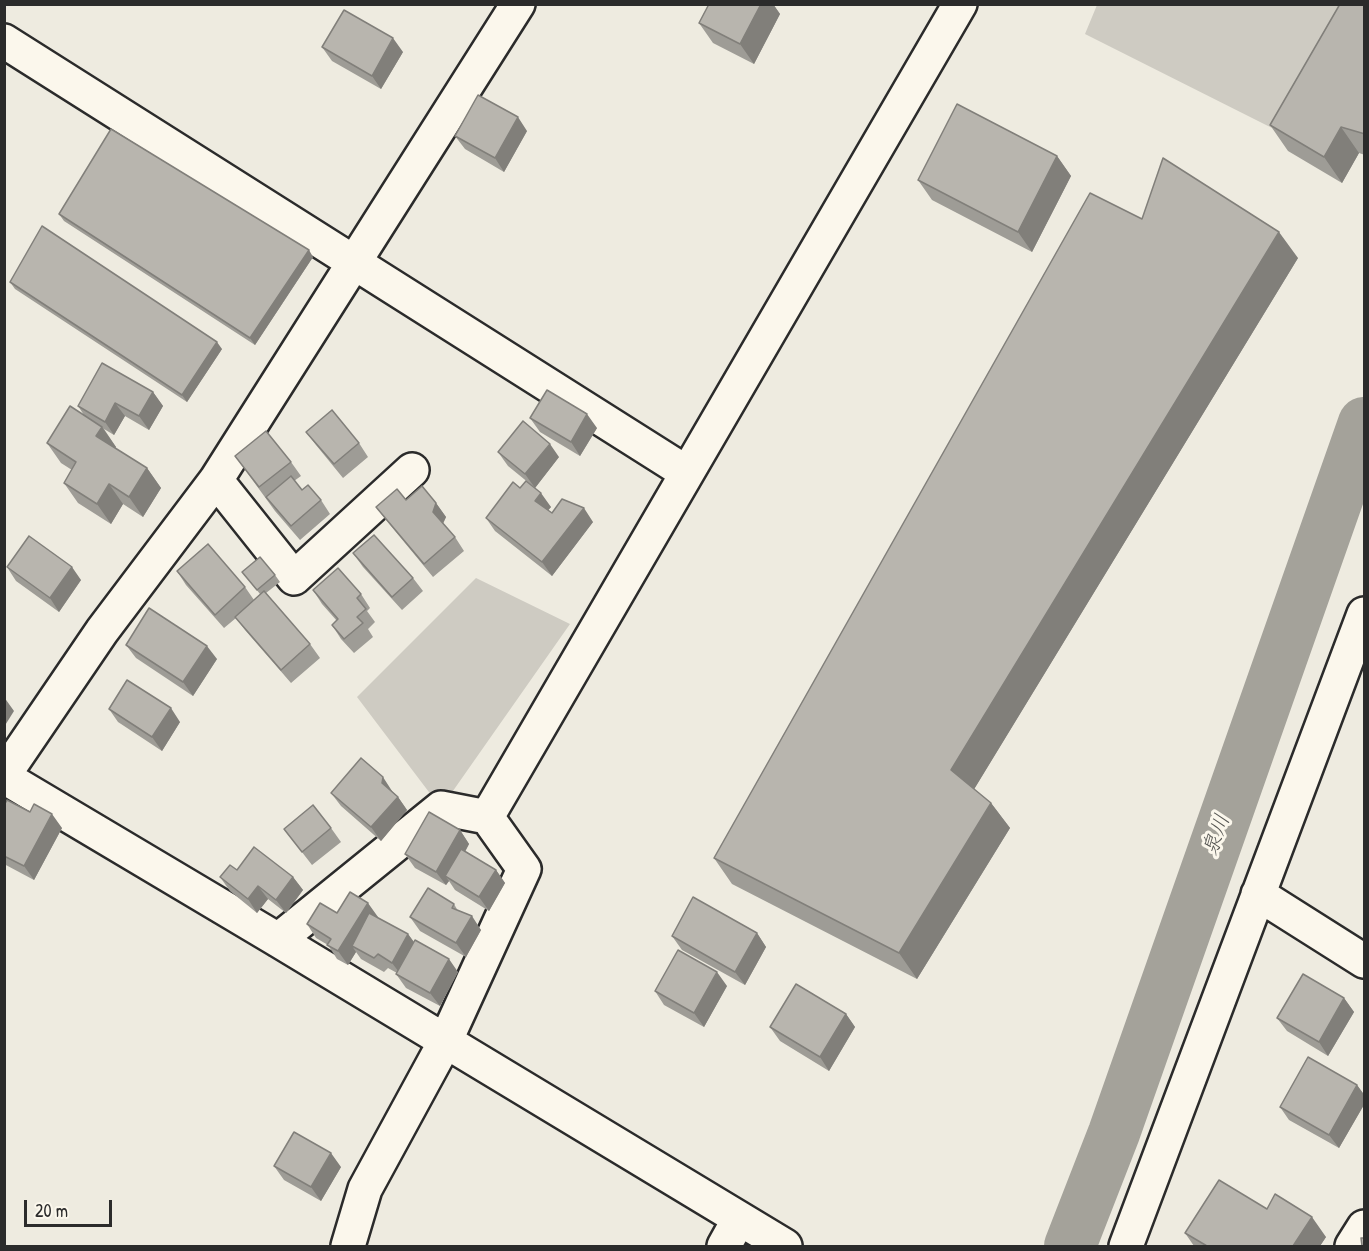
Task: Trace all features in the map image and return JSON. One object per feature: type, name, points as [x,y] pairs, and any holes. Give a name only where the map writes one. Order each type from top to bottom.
[{"type":"street","points":[[518,4],[216,480],[102,631],[4,776],[445,1042],[732,1233],[785,1246]]},
{"type":"street","points":[[487,817],[960,4]]},
{"type":"street","points":[[4,41],[687,473]]},
{"type":"street","points":[[216,480],[294,578],[412,470]]},
{"type":"street","points":[[1126,1246],[1365,614]]},
{"type":"street","points":[[278,940],[441,808],[487,817],[524,869],[445,1042],[365,1189],[348,1246]]},
{"type":"street","points":[[1258,894],[1365,961]]},
{"type":"street","points":[[1352,1246],[1365,1227]]},
{"type":"shaded area","points":[[1097,5],[1345,5],[1310,60],[1272,128],[1085,34]]},
{"type":"shaded area","points":[[476,578],[570,624],[441,808],[357,697]]},
{"type":"building","points":[[709,4],[761,4],[740,44],[699,23]]},
{"type":"building","points":[[1340,4],[1365,4],[1365,134],[1341,127],[1324,157],[1270,125]]},
{"type":"building","points":[[344,10],[393,38],[372,76],[322,47]]},
{"type":"building","points":[[478,95],[518,117],[495,158],[455,136]]},
{"type":"building","points":[[957,104],[1057,156],[1018,232],[918,180]]},
{"type":"building","points":[[111,129],[309,250],[250,338],[59,214]]},
{"type":"building","points":[[1163,158],[1279,232],[951,770],[991,803],[899,953],[714,858],[1090,193],[1142,219]]},
{"type":"building","points":[[42,226],[217,342],[182,395],[10,282]]},
{"type":"building","points":[[102,363],[153,392],[139,416],[115,403],[105,422],[78,406]]},
{"type":"building","points":[[547,390],[587,414],[571,442],[530,418]]},
{"type":"building","points":[[70,406],[102,427],[96,436],[147,468],[129,497],[109,484],[97,504],[64,483],[76,462],[47,443]]},
{"type":"building","points":[[332,410],[359,443],[334,464],[306,432]]},
{"type":"building","points":[[523,421],[550,444],[525,474],[498,452]]},
{"type":"building","points":[[266,431],[291,462],[259,487],[235,456]]},
{"type":"building","points":[[291,476],[302,490],[308,485],[321,500],[291,526],[266,497]]},
{"type":"building","points":[[526,481],[541,493],[535,501],[552,513],[562,499],[584,508],[542,562],[486,518],[513,482],[520,488]]},
{"type":"building","points":[[422,486],[436,503],[433,512],[455,537],[424,564],[376,507],[397,489],[406,500]]},
{"type":"building","points":[[374,535],[413,578],[392,597],[353,553]]},
{"type":"building","points":[[29,536],[72,567],[50,598],[7,567]]},
{"type":"building","points":[[208,544],[245,587],[215,615],[177,571]]},
{"type":"building","points":[[260,557],[275,575],[257,590],[242,572]]},
{"type":"building","points":[[338,568],[361,594],[357,598],[366,609],[357,617],[363,623],[344,639],[332,625],[338,619],[313,590]]},
{"type":"building","points":[[264,591],[310,644],[281,670],[235,617]]},
{"type":"building","points":[[149,608],[207,646],[183,682],[126,645]]},
{"type":"building","points":[[127,680],[171,708],[152,737],[109,709]]},
{"type":"building","points":[[361,758],[383,777],[382,783],[398,797],[371,827],[331,793]]},
{"type":"building","points":[[7,800],[30,812],[34,804],[52,814],[24,866],[4,856],[4,805]]},
{"type":"building","points":[[313,805],[331,828],[302,852],[284,829]]},
{"type":"building","points":[[429,812],[460,830],[436,872],[405,854]]},
{"type":"building","points":[[254,847],[293,877],[276,900],[258,886],[248,899],[220,877],[230,865],[237,870]]},
{"type":"building","points":[[461,849],[496,870],[479,897],[445,876]]},
{"type":"building","points":[[428,888],[454,904],[452,908],[472,916],[456,943],[410,917]]},
{"type":"building","points":[[350,892],[368,903],[338,951],[327,945],[331,939],[307,924],[320,903],[337,913]]},
{"type":"building","points":[[693,897],[757,933],[735,972],[672,936]]},
{"type":"building","points":[[369,913],[408,934],[392,963],[378,954],[374,958],[352,946]]},
{"type":"building","points":[[415,940],[449,959],[430,993],[396,974]]},
{"type":"building","points":[[678,950],[717,972],[694,1013],[655,991]]},
{"type":"building","points":[[1303,974],[1344,998],[1319,1042],[1277,1018]]},
{"type":"building","points":[[796,984],[846,1014],[820,1057],[770,1027]]},
{"type":"building","points":[[1308,1057],[1357,1085],[1329,1135],[1280,1107]]},
{"type":"building","points":[[294,1132],[331,1153],[311,1187],[274,1166]]},
{"type":"building","points":[[1219,1180],[1267,1209],[1275,1194],[1312,1217],[1293,1246],[1207,1246],[1185,1233]]},
{"type":"building","points":[[1361,1238],[1365,1238],[1365,1246],[1362,1246]]},
{"type":"waterway","name":"泉川","points":[[1070,1246],[1114,1133],[1364,423]]}]
